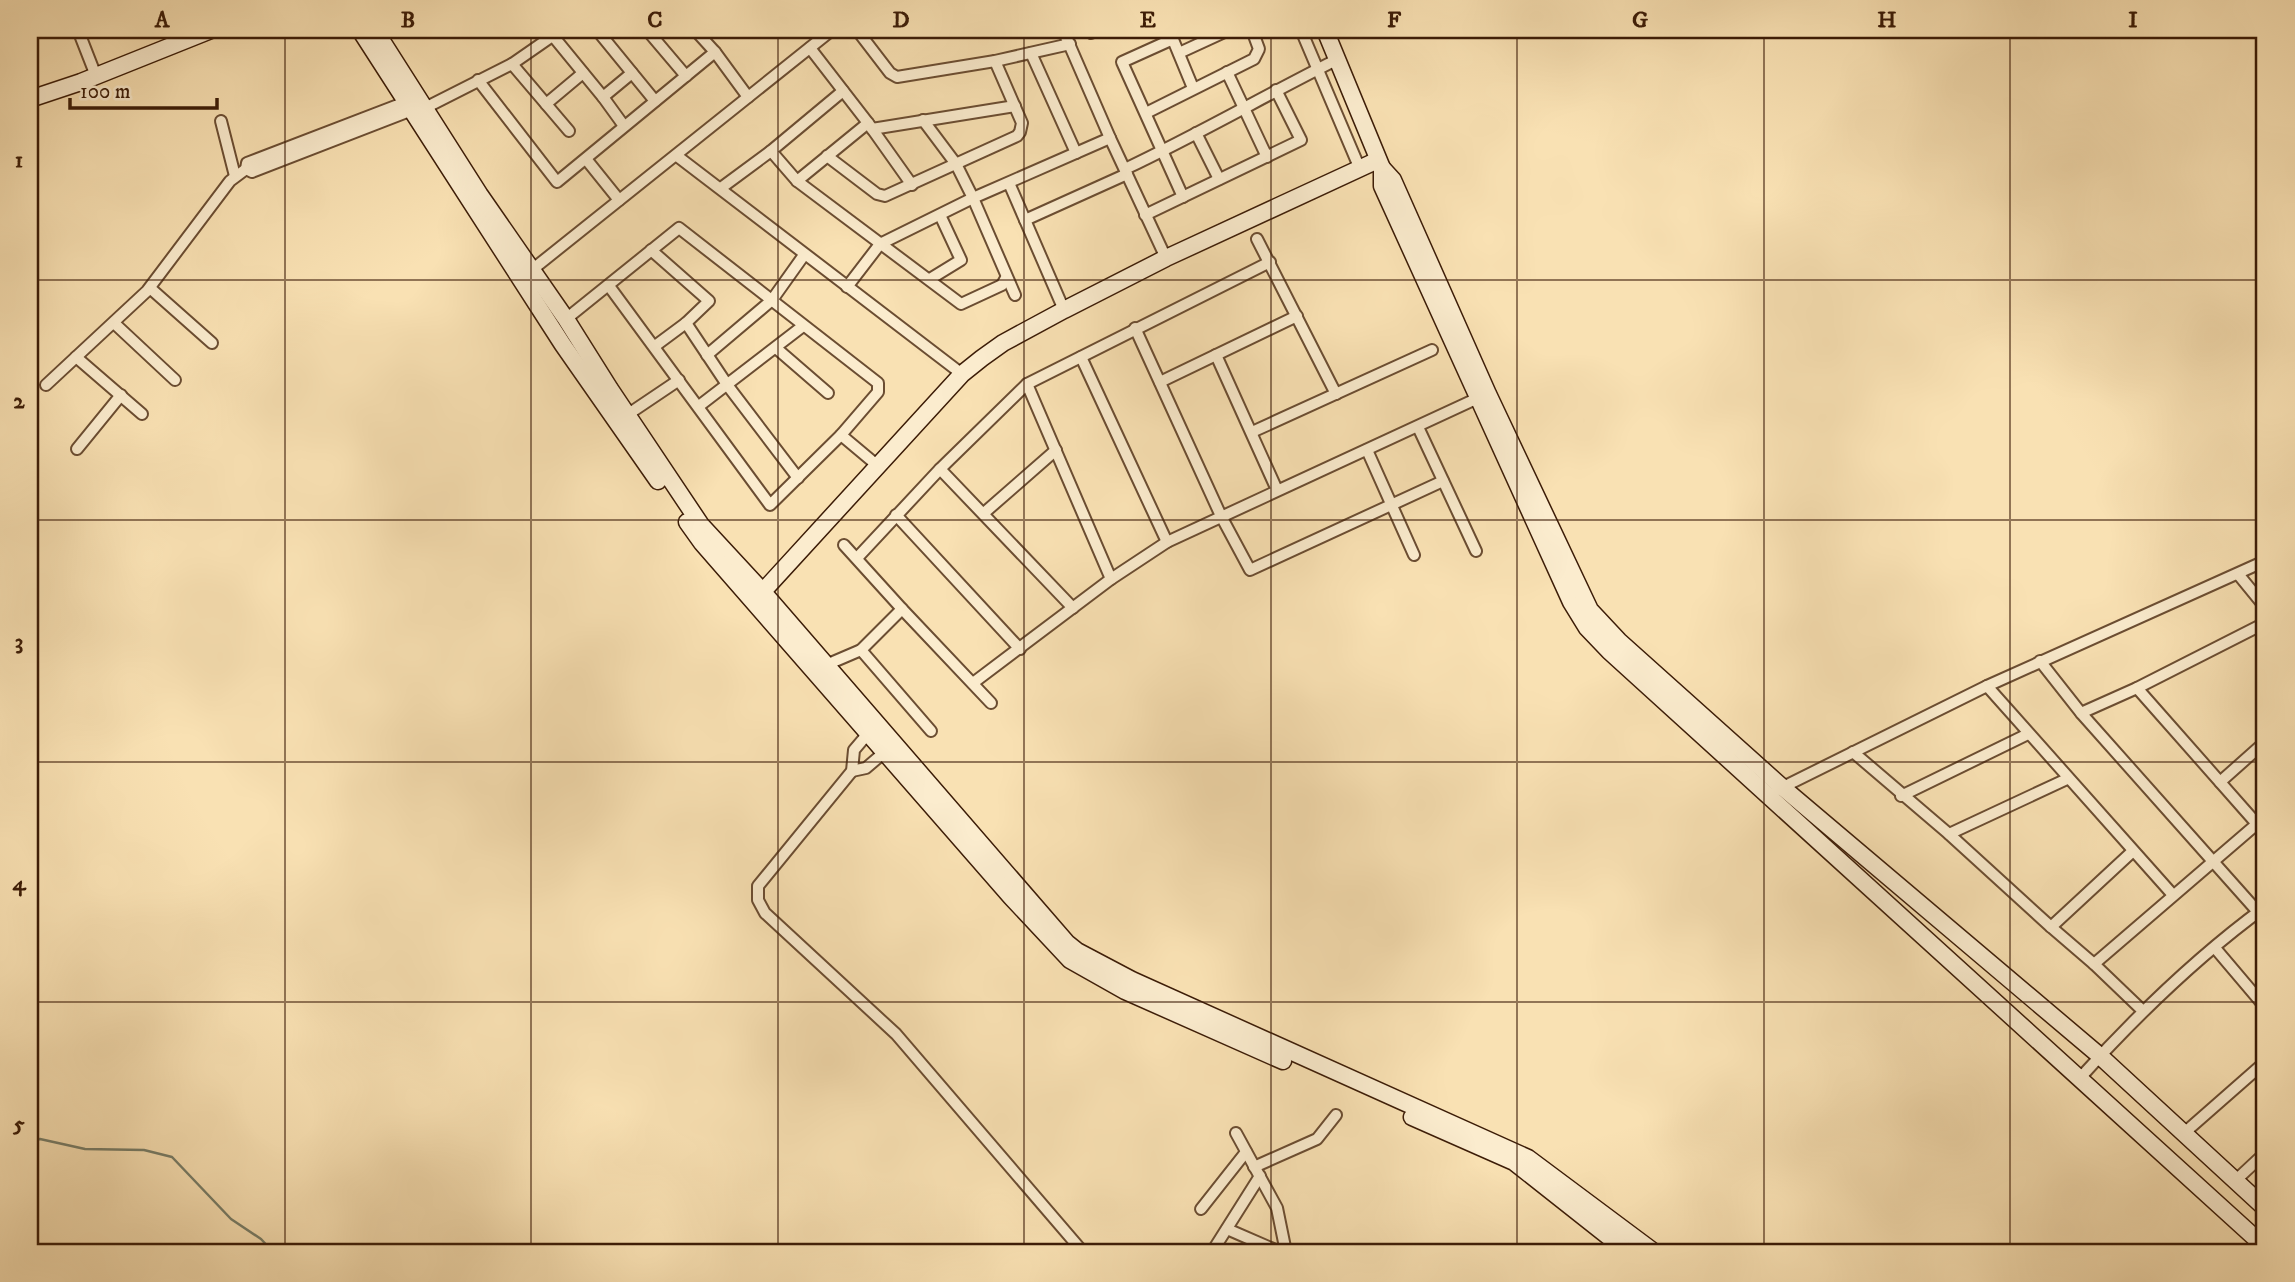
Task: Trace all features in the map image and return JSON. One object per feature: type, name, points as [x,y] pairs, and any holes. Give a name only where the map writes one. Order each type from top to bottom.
[{"type":"street","points":[[78,30],[95,73]]},
{"type":"street","points":[[30,99],[58,91],[186,30]]},
{"type":"street","points":[[30,91],[95,73],[211,30]]},
{"type":"street","points":[[360,30],[526,275],[564,345],[699,540],[826,665],[873,728]]},
{"type":"street","points":[[375,30],[414,109]]},
{"type":"street","points":[[597,30],[655,102]]},
{"type":"street","points":[[646,30],[686,76]]},
{"type":"street","points":[[695,30],[748,97]]},
{"type":"street","points":[[526,275],[832,30]]},
{"type":"street","points":[[856,30],[890,73],[897,77],[995,61],[1070,44]]},
{"type":"street","points":[[1063,30],[1166,258]]},
{"type":"street","points":[[1179,52],[1212,33],[1228,30]]},
{"type":"street","points":[[1146,113],[1254,59],[1259,49],[1252,30]]},
{"type":"street","points":[[1301,30],[1360,169]]},
{"type":"street","points":[[1325,30],[1380,164],[1382,186],[1571,602],[1587,628],[1609,651],[1776,792],[2100,1056],[2265,1208]]},
{"type":"street","points":[[46,385],[150,288],[235,176],[246,169],[252,172],[414,109],[512,64],[557,33],[583,73],[624,126]]},
{"type":"street","points":[[1183,197],[1122,62],[1171,34],[1193,88]]},
{"type":"street","points":[[810,48],[912,185]]},
{"type":"street","points":[[478,80],[558,181],[715,52]]},
{"type":"street","points":[[1031,53],[1076,153]]},
{"type":"street","points":[[1025,220],[1126,171],[1338,59]]},
{"type":"street","points":[[827,156],[881,196],[891,195],[1017,136],[1022,123],[995,61]]},
{"type":"street","points":[[512,64],[569,131]]},
{"type":"street","points":[[1227,72],[1267,157]]},
{"type":"street","points":[[545,104],[583,73]]},
{"type":"street","points":[[603,97],[632,73]]},
{"type":"street","points":[[1145,215],[1301,141],[1276,90]]},
{"type":"street","points":[[721,188],[772,151],[843,91]]},
{"type":"street","points":[[797,181],[870,126],[1015,106]]},
{"type":"street","points":[[923,120],[956,164],[1014,295]]},
{"type":"street","points":[[221,121],[235,176]]},
{"type":"street","points":[[1196,133],[1219,179]]},
{"type":"street","points":[[847,287],[880,244],[973,198],[1110,138]]},
{"type":"street","points":[[772,151],[797,181],[961,304],[1002,285],[1006,278]]},
{"type":"street","points":[[677,156],[962,374]]},
{"type":"street","points":[[586,159],[619,200]]},
{"type":"street","points":[[758,596],[962,374],[1003,343],[1166,258],[1360,169],[1380,164]]},
{"type":"street","points":[[1380,164],[1393,180],[1488,394],[1590,610],[1776,792],[2080,1078],[2265,1247]]},
{"type":"street","points":[[1009,183],[1064,310]]},
{"type":"street","points":[[930,279],[961,260],[940,215]]},
{"type":"street","points":[[566,319],[679,228],[878,383],[877,392],[841,435],[770,505],[609,286]]},
{"type":"street","points":[[1257,239],[1336,394]]},
{"type":"street","points":[[651,250],[709,301],[654,346]]},
{"type":"street","points":[[707,355],[772,300],[804,255]]},
{"type":"street","points":[[857,558],[940,469],[1027,384],[1270,262]]},
{"type":"street","points":[[526,275],[566,319],[701,525],[758,596],[890,747],[1077,951],[1144,985],[1528,1158],[1654,1252]]},
{"type":"street","points":[[150,288],[212,343]]},
{"type":"street","points":[[1160,382],[1297,316]]},
{"type":"street","points":[[114,323],[174,380]]},
{"type":"street","points":[[685,323],[727,386],[798,478]]},
{"type":"street","points":[[699,406],[803,326]]},
{"type":"street","points":[[1135,328],[1222,516],[1250,570],[1443,481]]},
{"type":"street","points":[[775,348],[828,393]]},
{"type":"street","points":[[1252,432],[1432,350]]},
{"type":"street","points":[[1216,355],[1277,490]]},
{"type":"street","points":[[76,357],[142,414]]},
{"type":"street","points":[[1081,357],[1167,542]]},
{"type":"street","points":[[627,415],[679,380]]},
{"type":"street","points":[[1027,384],[1111,579]]},
{"type":"street","points":[[77,449],[121,395]]},
{"type":"street","points":[[973,683],[1111,579],[1167,542],[1478,398]]},
{"type":"street","points":[[1418,427],[1476,551]]},
{"type":"street","points":[[841,435],[878,466]]},
{"type":"street","points":[[984,513],[1056,450]]},
{"type":"street","points":[[1367,450],[1414,555]]},
{"type":"street","points":[[940,469],[1073,608]]},
{"type":"street","points":[[896,515],[1020,649]]},
{"type":"street","points":[[844,545],[991,703]]},
{"type":"street","points":[[1776,792],[1987,686],[2265,561]]},
{"type":"street","points":[[2238,574],[2265,607]]},
{"type":"street","points":[[826,665],[861,650],[902,609]]},
{"type":"street","points":[[2081,713],[2137,688],[2265,623]]},
{"type":"street","points":[[861,650],[931,731]]},
{"type":"street","points":[[2040,661],[2081,713],[2262,909],[2143,1011],[2080,1078]]},
{"type":"street","points":[[1987,686],[2173,895]]},
{"type":"street","points":[[2094,964],[2261,820],[2220,782],[2137,688]]},
{"type":"street","points":[[873,728],[854,750],[852,771],[758,886],[758,900],[765,913],[896,1034],[1083,1252]]},
{"type":"street","points":[[1901,796],[2028,734]]},
{"type":"street","points":[[2220,782],[2265,742]]},
{"type":"street","points":[[852,771],[866,768],[890,747]]},
{"type":"street","points":[[890,747],[1011,897],[1070,960],[1125,991],[1514,1162],[1628,1252]]},
{"type":"street","points":[[1853,752],[1901,796],[1949,834],[2143,1011]]},
{"type":"street","points":[[1949,834],[2067,779]]},
{"type":"street","points":[[2051,928],[2133,851]]},
{"type":"street","points":[[2215,947],[2265,1007]]},
{"type":"street","points":[[2183,1134],[2265,1062]]},
{"type":"street","points":[[1212,1252],[1257,1172],[1317,1139],[1336,1115]]},
{"type":"street","points":[[1236,1133],[1277,1208],[1286,1252]]},
{"type":"street","points":[[1201,1209],[1246,1152]]},
{"type":"street","points":[[2235,1181],[2265,1153]]},
{"type":"street","points":[[1227,1228],[1280,1252]]},
{"type":"waterway","points":[[30,1142],[40,1139],[85,1149],[144,1150],[172,1157],[231,1219],[261,1239],[273,1252]]}]
